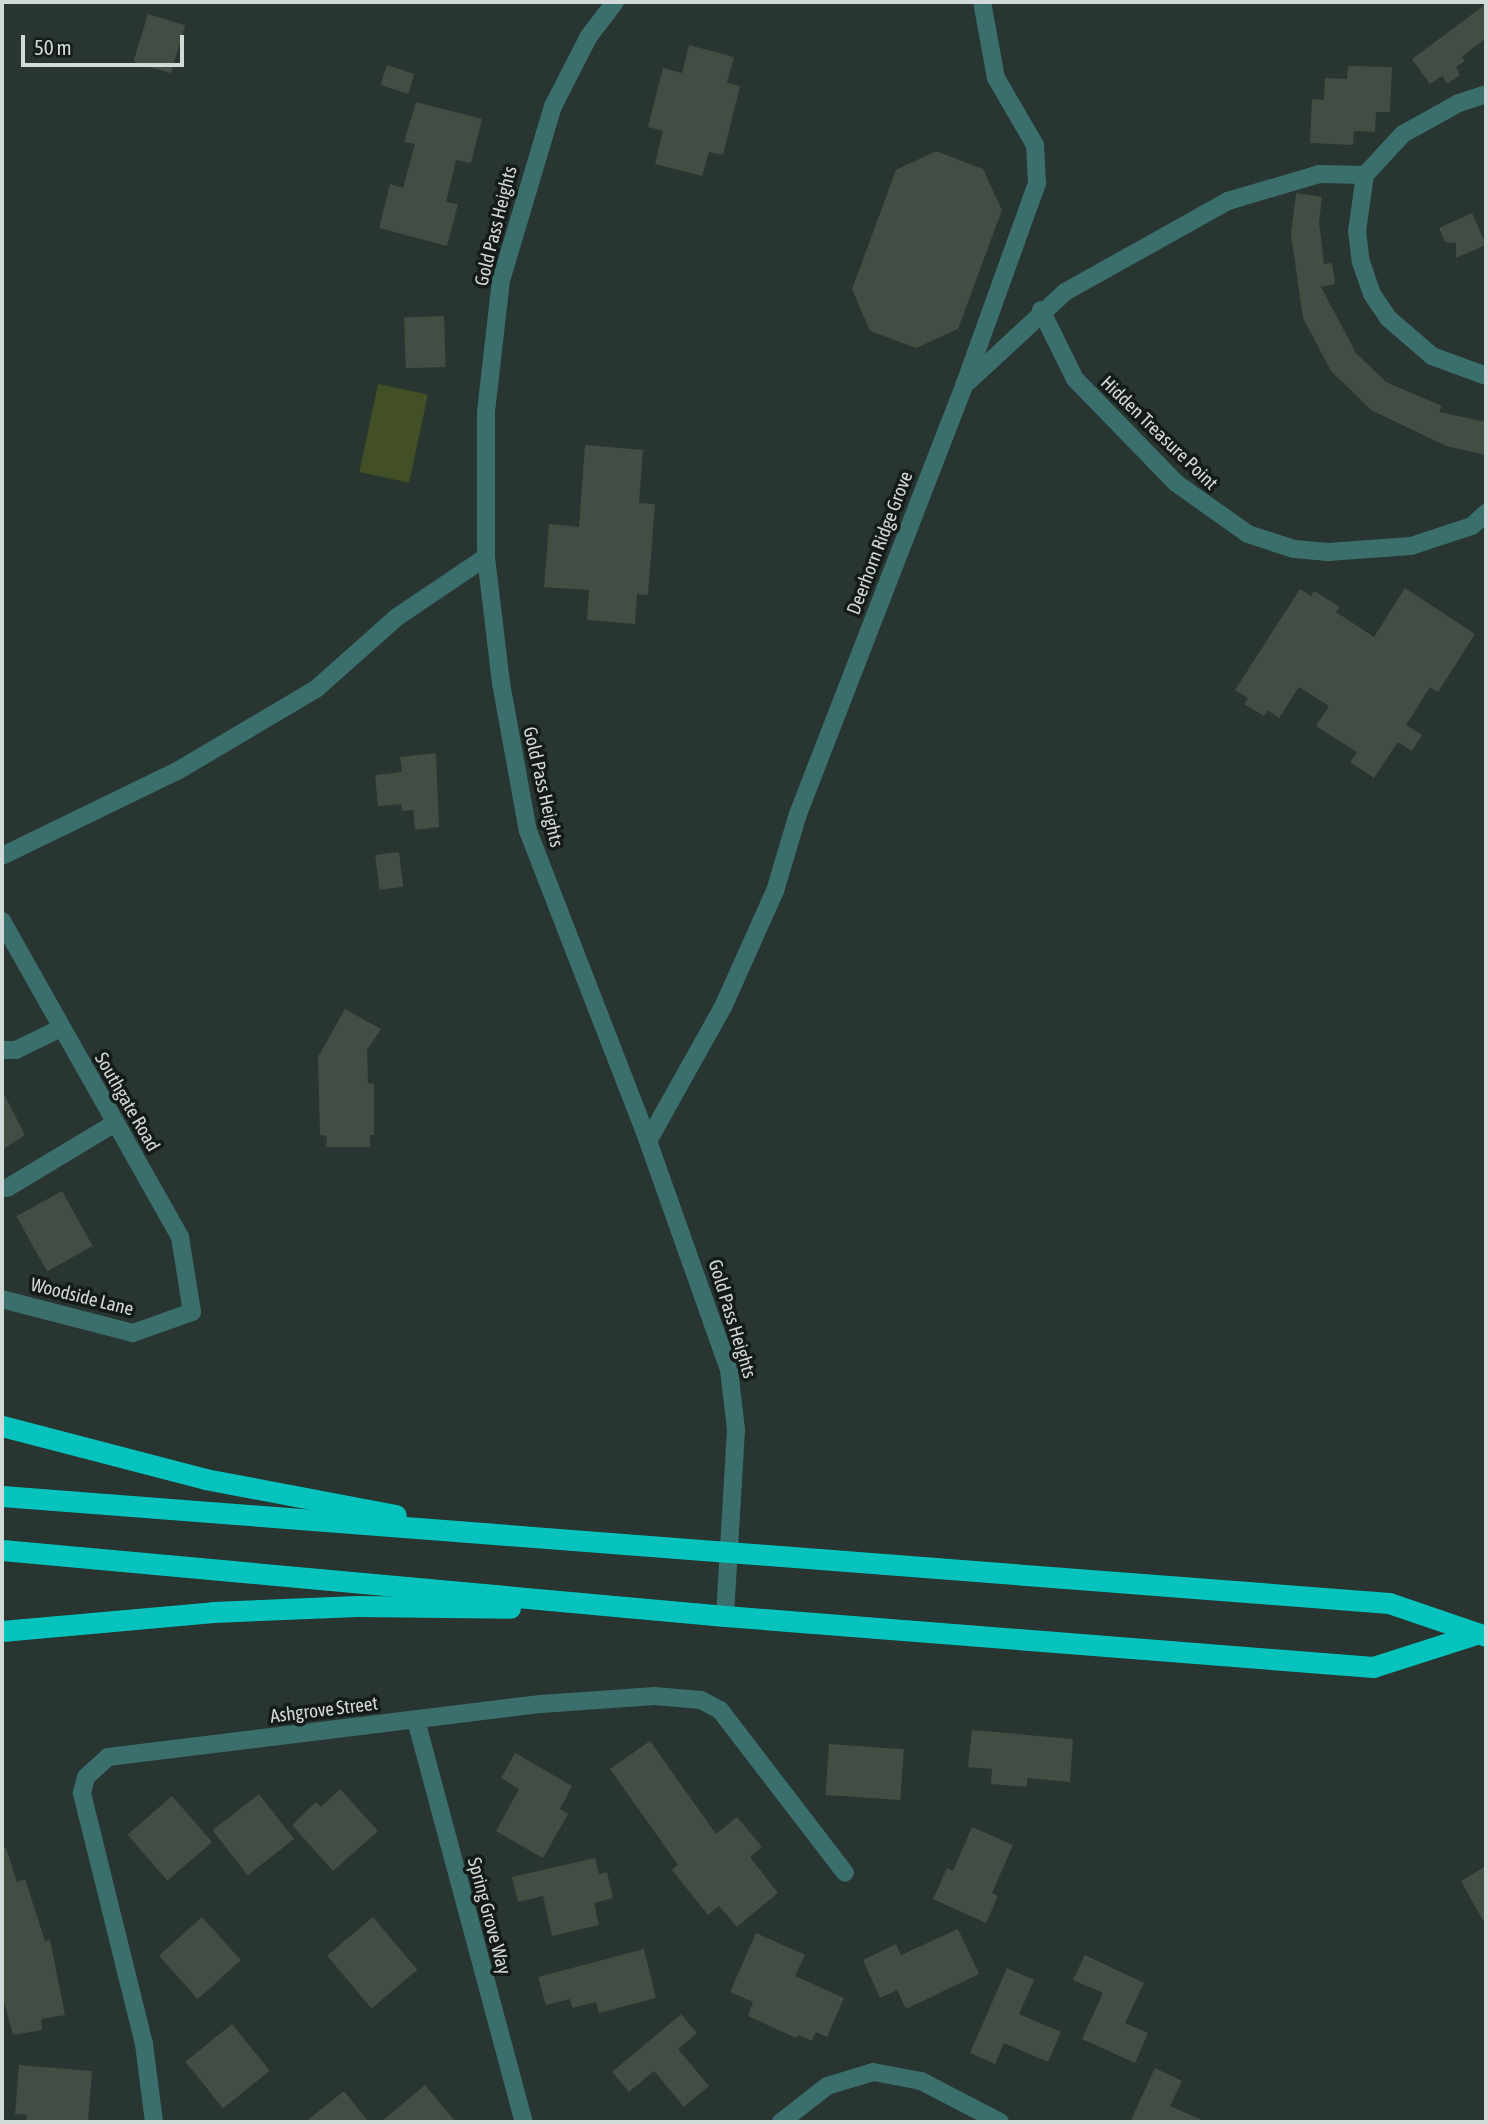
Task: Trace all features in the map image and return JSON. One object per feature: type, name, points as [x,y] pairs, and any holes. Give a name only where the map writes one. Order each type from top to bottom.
[{"type":"highway","points":[[2,1426],[205,1479],[519,1537]]},
{"type":"highway","points":[[2,1496],[1389,1603],[1479,1636]]},
{"type":"highway","points":[[2,1550],[725,1616],[1373,1667],[1479,1636]]},
{"type":"highway","points":[[2,1631],[213,1612],[357,1606],[678,1611]]},
{"type":"street","name":"Gold Pass Heights","points":[[615,2],[589,36],[553,106],[501,279],[486,412],[486,557],[501,683],[528,831],[648,1141],[729,1370],[736,1426],[725,1616]]},
{"type":"street","points":[[964,386],[1037,183],[1035,145],[996,78],[982,2]]},
{"type":"street","points":[[1486,95],[1459,103],[1403,134],[1365,175],[1357,231],[1361,262],[1372,294],[1388,318],[1423,349],[1486,376]]},
{"type":"street","name":"Deerhorn Ridge Grove","points":[[648,1141],[723,1007],[775,891],[797,814],[964,386],[1041,310],[1065,292],[1228,201],[1318,174],[1365,175]]},
{"type":"street","name":"Hidden Treasure Point","points":[[1041,310],[1074,379],[1176,483],[1248,534],[1294,549],[1410,547],[1463,530],[1486,513]]},
{"type":"street","points":[[2,856],[179,770],[316,689],[397,617],[486,557]]},
{"type":"street","name":"Southgate Road","points":[[2,921],[180,1237],[192,1312]]},
{"type":"street","points":[[2,1050],[16,1050],[61,1028]]},
{"type":"street","points":[[7,1188],[116,1124]]},
{"type":"street","name":"Woodside Lane","points":[[2,1299],[133,1333],[192,1312]]},
{"type":"street","name":"Ashgrove Street","points":[[154,2122],[144,2043],[82,1793],[86,1777],[108,1757],[124,1752],[541,1704],[655,1696],[701,1700],[720,1710],[845,1873]]},
{"type":"street","name":"Spring Grove Way","points":[[416,1720],[524,2122]]},
{"type":"street","points":[[781,2122],[827,2086],[873,2072],[921,2081],[1000,2122]]},
{"type":"green space","points":[[378,384],[428,395],[409,483],[359,472]]},
{"type":"building","points":[[1486,4],[1486,38],[1462,57],[1465,61],[1456,67],[1460,75],[1447,84],[1442,76],[1430,84],[1412,59]]},
{"type":"building","points":[[148,14],[185,25],[171,73],[133,62]]},
{"type":"building","points":[[689,45],[734,57],[727,83],[740,86],[723,155],[709,152],[702,176],[655,164],[663,131],[648,127],[663,68],[682,73]]},
{"type":"building","points":[[387,65],[415,74],[408,94],[381,85]]},
{"type":"building","points":[[1348,66],[1392,67],[1390,112],[1376,112],[1375,132],[1354,131],[1353,145],[1310,143],[1312,99],[1324,100],[1325,78],[1347,79]]},
{"type":"building","points":[[416,102],[482,119],[471,163],[456,160],[446,202],[458,204],[447,246],[379,228],[390,184],[403,188],[415,144],[404,142]]},
{"type":"building","points":[[936,151],[983,169],[1002,210],[958,329],[916,348],[870,331],[852,289],[896,170]]},
{"type":"building","points":[[1296,193],[1322,197],[1319,222],[1324,264],[1332,263],[1335,284],[1321,287],[1356,353],[1386,382],[1442,406],[1439,412],[1486,422],[1486,455],[1446,446],[1371,410],[1331,371],[1303,318],[1291,234]]},
{"type":"building","points":[[1472,213],[1486,245],[1456,258],[1456,243],[1445,242],[1439,228]]},
{"type":"building","points":[[444,316],[446,367],[406,368],[404,317]]},
{"type":"building","points":[[585,445],[643,450],[639,503],[655,504],[648,595],[637,594],[635,624],[587,620],[589,590],[544,587],[549,524],[579,527]]},
{"type":"building","points":[[1405,588],[1475,634],[1438,692],[1430,687],[1406,725],[1422,735],[1412,751],[1398,742],[1374,778],[1350,762],[1357,752],[1316,726],[1329,706],[1299,687],[1279,718],[1268,710],[1264,716],[1244,704],[1248,698],[1235,690],[1300,589],[1311,596],[1314,591],[1340,607],[1336,612],[1374,637]]},
{"type":"building","points":[[436,753],[439,827],[415,830],[413,810],[402,811],[401,804],[378,806],[375,775],[402,772],[400,757]]},
{"type":"building","points":[[399,852],[403,887],[379,890],[375,855]]},
{"type":"building","points":[[345,1009],[381,1029],[367,1050],[368,1083],[374,1084],[374,1135],[370,1135],[370,1147],[326,1147],[327,1136],[320,1135],[318,1057]]},
{"type":"building","points":[[2,1090],[25,1135],[2,1150]]},
{"type":"building","points":[[62,1191],[93,1246],[47,1271],[17,1216]]},
{"type":"building","points":[[972,1730],[1073,1739],[1070,1782],[1027,1778],[1027,1787],[991,1784],[992,1769],[968,1767]]},
{"type":"building","points":[[650,1741],[716,1834],[737,1817],[762,1847],[750,1857],[778,1893],[737,1927],[719,1906],[708,1915],[672,1870],[678,1865],[610,1769]]},
{"type":"building","points":[[829,1744],[904,1749],[900,1800],[825,1795]]},
{"type":"building","points":[[515,1753],[572,1786],[560,1809],[568,1814],[543,1858],[496,1831],[519,1789],[501,1778]]},
{"type":"building","points":[[340,1789],[378,1831],[333,1871],[292,1825],[316,1802],[321,1807]]},
{"type":"building","points":[[259,1794],[294,1839],[248,1875],[213,1830]]},
{"type":"building","points":[[172,1796],[212,1842],[167,1881],[127,1835]]},
{"type":"building","points":[[972,1827],[1013,1845],[992,1893],[998,1896],[986,1923],[933,1899],[947,1868],[953,1871]]},
{"type":"building","points":[[2,1848],[6,1848],[17,1882],[25,1879],[45,1941],[50,1940],[65,2015],[41,2019],[42,2030],[13,2035],[2,1995]]},
{"type":"building","points":[[595,1858],[599,1874],[607,1872],[613,1898],[594,1903],[599,1925],[552,1936],[543,1896],[518,1902],[512,1877]]},
{"type":"building","points":[[1486,1866],[1486,1926],[1461,1881]]},
{"type":"building","points":[[202,1917],[241,1960],[198,1999],[159,1956]]},
{"type":"building","points":[[373,1917],[417,1970],[371,2008],[327,1956]]},
{"type":"building","points":[[958,1929],[979,1974],[906,2009],[897,1990],[880,1998],[863,1960],[896,1944],[901,1955]]},
{"type":"building","points":[[756,1933],[805,1955],[795,1976],[844,1998],[827,2037],[816,2032],[812,2041],[798,2035],[796,2038],[748,2016],[753,2002],[730,1992]]},
{"type":"building","points":[[644,1949],[656,1998],[599,2013],[596,2002],[572,2008],[570,1999],[546,2005],[538,1977]]},
{"type":"building","points":[[1085,1955],[1144,1983],[1125,2023],[1148,2033],[1135,2063],[1082,2039],[1103,1993],[1073,1980]]},
{"type":"building","points":[[1007,1968],[1034,1980],[1019,2014],[1061,2032],[1048,2062],[1004,2043],[995,2064],[970,2053]]},
{"type":"building","points":[[681,2014],[697,2033],[678,2049],[709,2086],[684,2107],[654,2071],[629,2092],[612,2072]]},
{"type":"building","points":[[232,2024],[270,2071],[223,2108],[185,2062]]},
{"type":"building","points":[[19,2065],[92,2071],[88,2122],[26,2122],[27,2115],[15,2114]]},
{"type":"building","points":[[1155,2068],[1182,2081],[1170,2106],[1207,2122],[1130,2122]]},
{"type":"building","points":[[425,2085],[456,2122],[381,2122]]},
{"type":"building","points":[[344,2091],[369,2122],[305,2122]]}]
